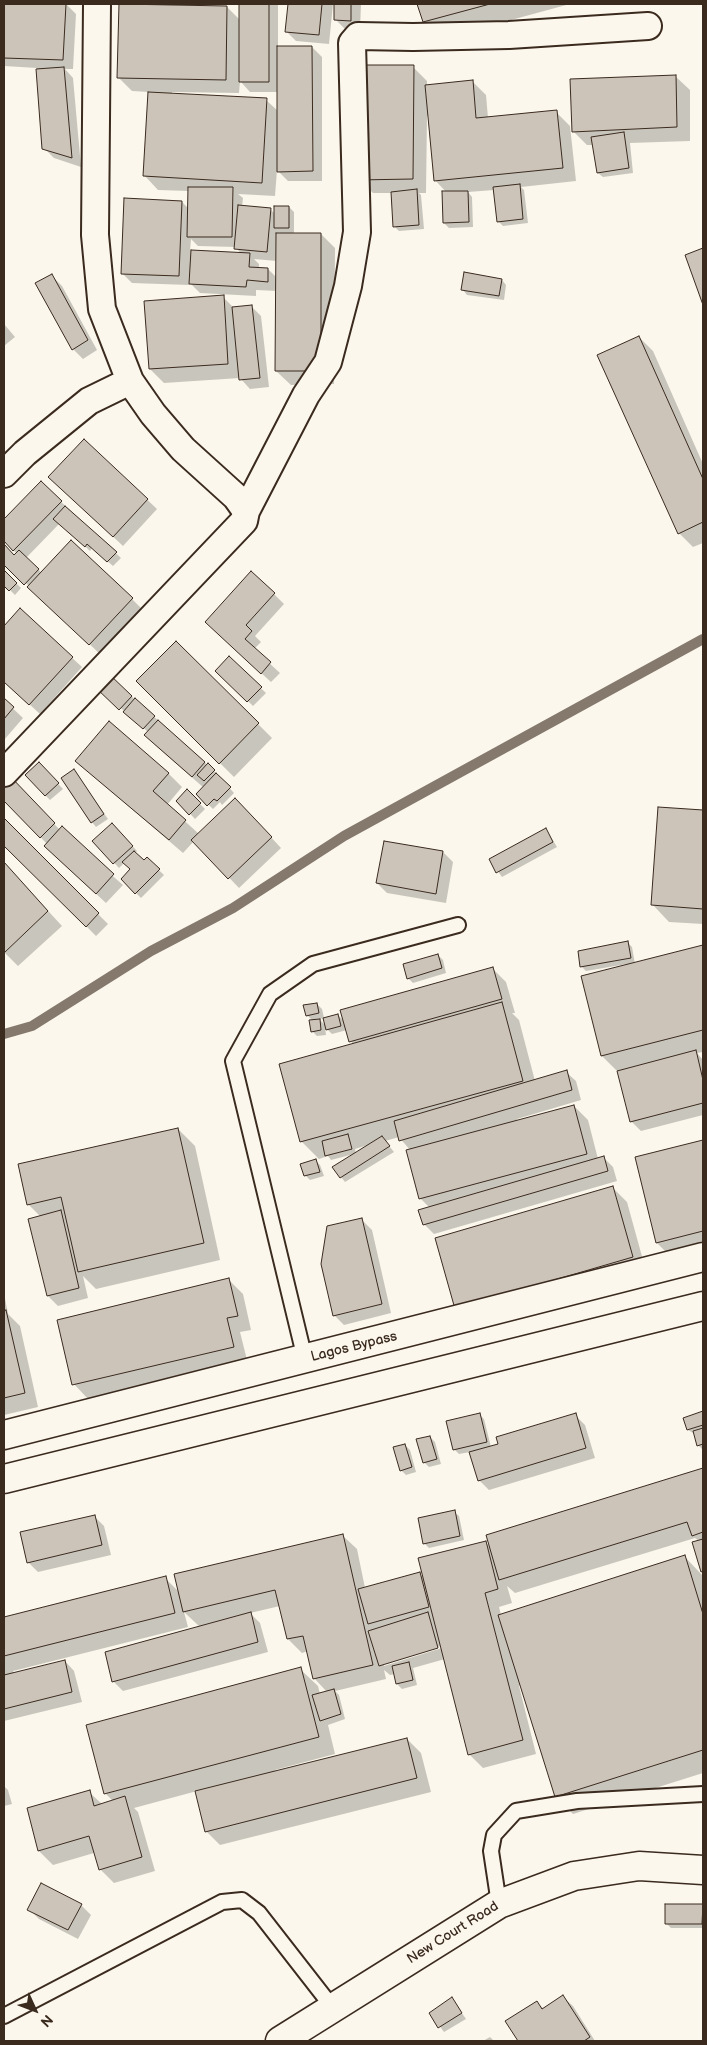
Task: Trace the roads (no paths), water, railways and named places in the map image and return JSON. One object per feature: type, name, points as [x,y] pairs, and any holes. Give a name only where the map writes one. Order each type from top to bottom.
[{"type":"main road","name":"Lagos Bypass","points":[[4,1435],[703,1257]]},
{"type":"main road","points":[[4,1479],[703,1306]]},
{"type":"main road","name":"New Court Road","points":[[280,2041],[499,1904],[574,1876],[639,1866],[703,1870]]},
{"type":"street","points":[[97,4],[95,235],[102,309],[130,382],[153,414],[183,449],[236,497],[246,511]]},
{"type":"street","points":[[4,773],[244,521],[246,511],[306,395],[328,362],[340,322],[357,232],[352,43],[358,36],[509,35],[648,26]]},
{"type":"street","points":[[4,474],[24,453],[88,401],[130,382]]},
{"type":"lane","points":[[305,1359],[233,1061],[270,994],[313,964],[458,925]]},
{"type":"lane","points":[[499,1904],[492,1851],[494,1835],[516,1811],[577,1800],[703,1794]]},
{"type":"lane","points":[[4,2016],[222,1902],[242,1900],[259,1913],[333,2008]]},
{"type":"waterway","points":[[4,1034],[32,1026],[151,951],[233,908],[344,836],[703,639]]}]
